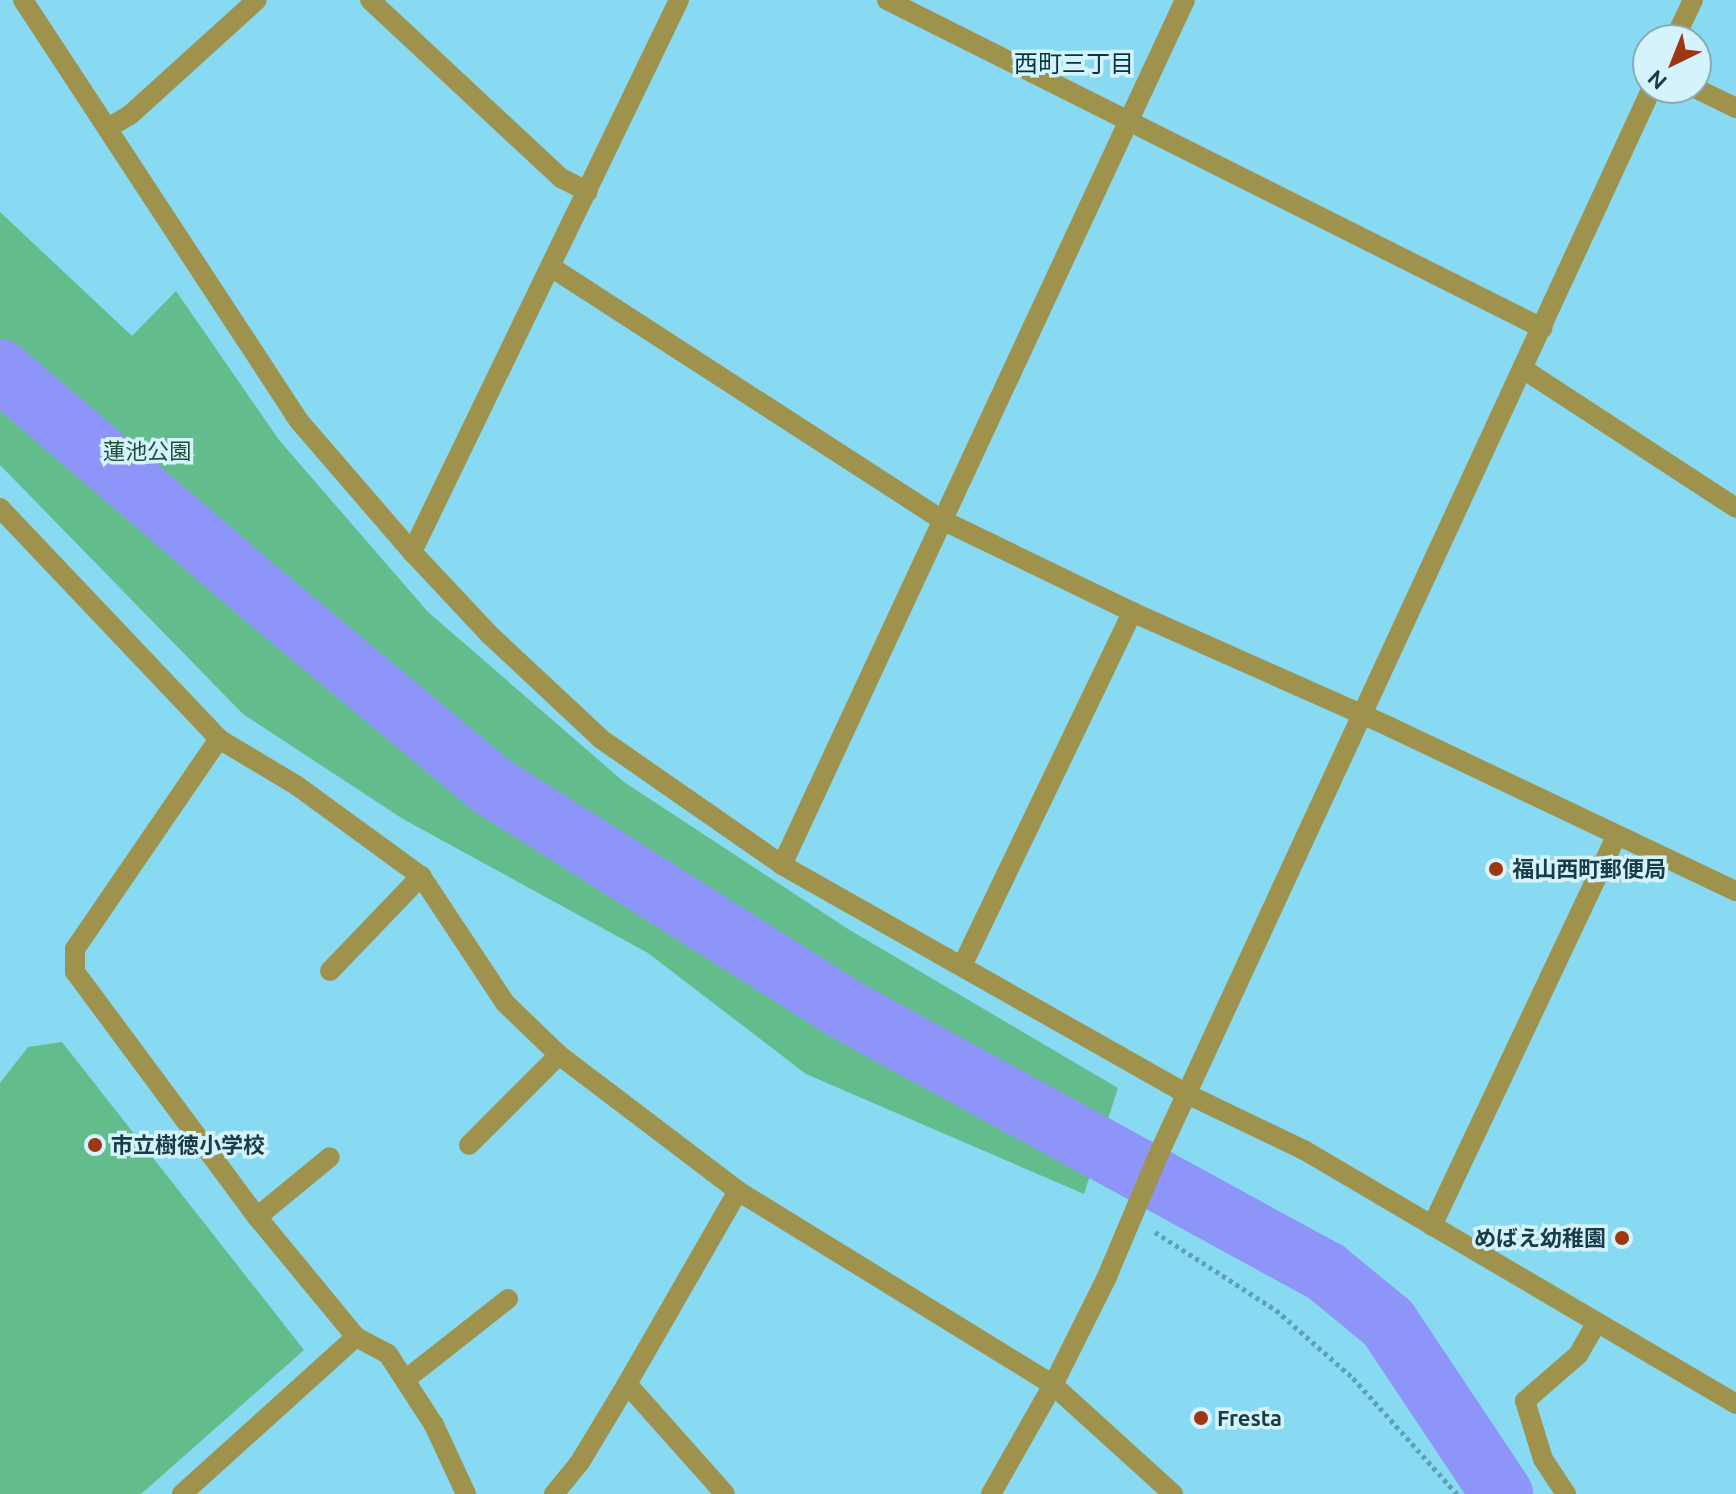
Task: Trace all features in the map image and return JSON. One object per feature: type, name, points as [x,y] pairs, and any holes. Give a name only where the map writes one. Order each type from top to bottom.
[{"type":"street","points":[[23,0],[299,421],[412,552],[491,636],[601,739],[782,865],[1187,1094],[1304,1150],[1736,1404]]},
{"type":"street","points":[[108,128],[130,115],[257,0]]},
{"type":"street","points":[[370,0],[561,178],[588,192]]},
{"type":"street","points":[[412,552],[679,0]]},
{"type":"street","points":[[887,0],[1542,328]]},
{"type":"street","points":[[782,865],[940,519],[1185,0]]},
{"type":"street","points":[[1682,24],[1693,0]]},
{"type":"street","points":[[1712,96],[1736,108]]},
{"type":"street","points":[[991,1494],[1053,1385],[1135,1212],[1161,1149],[1645,104]]},
{"type":"street","points":[[551,267],[940,519],[1132,612],[1361,717],[1390,727],[1736,891]]},
{"type":"street","points":[[1523,369],[1736,508]]},
{"type":"street","points":[[0,508],[219,739],[296,785],[421,876],[505,1003],[559,1055],[738,1191],[1053,1385],[1173,1494]]},
{"type":"street","points":[[962,966],[1132,612]]},
{"type":"street","points":[[219,739],[75,949],[75,972],[257,1217],[356,1337],[388,1354],[434,1425],[466,1494]]},
{"type":"street","points":[[1432,1226],[1616,836]]},
{"type":"street","points":[[330,971],[421,876]]},
{"type":"street","points":[[469,1145],[559,1055]]},
{"type":"street","points":[[257,1217],[330,1157]]},
{"type":"street","points":[[554,1494],[580,1462],[738,1191]]},
{"type":"street","points":[[405,1380],[508,1299]]},
{"type":"street","points":[[1566,1494],[1543,1459],[1525,1401],[1578,1355],[1597,1322]]},
{"type":"street","points":[[182,1494],[356,1337]]},
{"type":"street","points":[[627,1384],[725,1494]]},
{"type":"path","points":[[1135,1212],[1276,1310],[1353,1378],[1457,1494]]},
{"type":"green space","name":"蓮池公園","points":[[0,212],[132,336],[176,291],[279,440],[428,612],[624,782],[848,929],[1118,1088],[1084,1194],[806,1074],[648,953],[403,819],[243,714],[0,465]]},
{"type":"green space","name":"市立樹徳小学校","points":[[62,1042],[304,1350],[141,1494],[0,1494],[0,1083],[28,1047]]},
{"type":"waterway","points":[[0,370],[492,786],[848,1011],[1326,1272],[1388,1323],[1502,1494]]},
{"type":"place","name":"福山西町郵便局","points":[[1496,869]]},
{"type":"place","name":"市立樹徳小学校","points":[[95,1145]]},
{"type":"place","name":"めばえ幼稚園","points":[[1622,1238]]},
{"type":"place","name":"Fresta","points":[[1201,1418]]},
{"type":"district","name":"西町三丁目","points":[[1074,64]]}]
